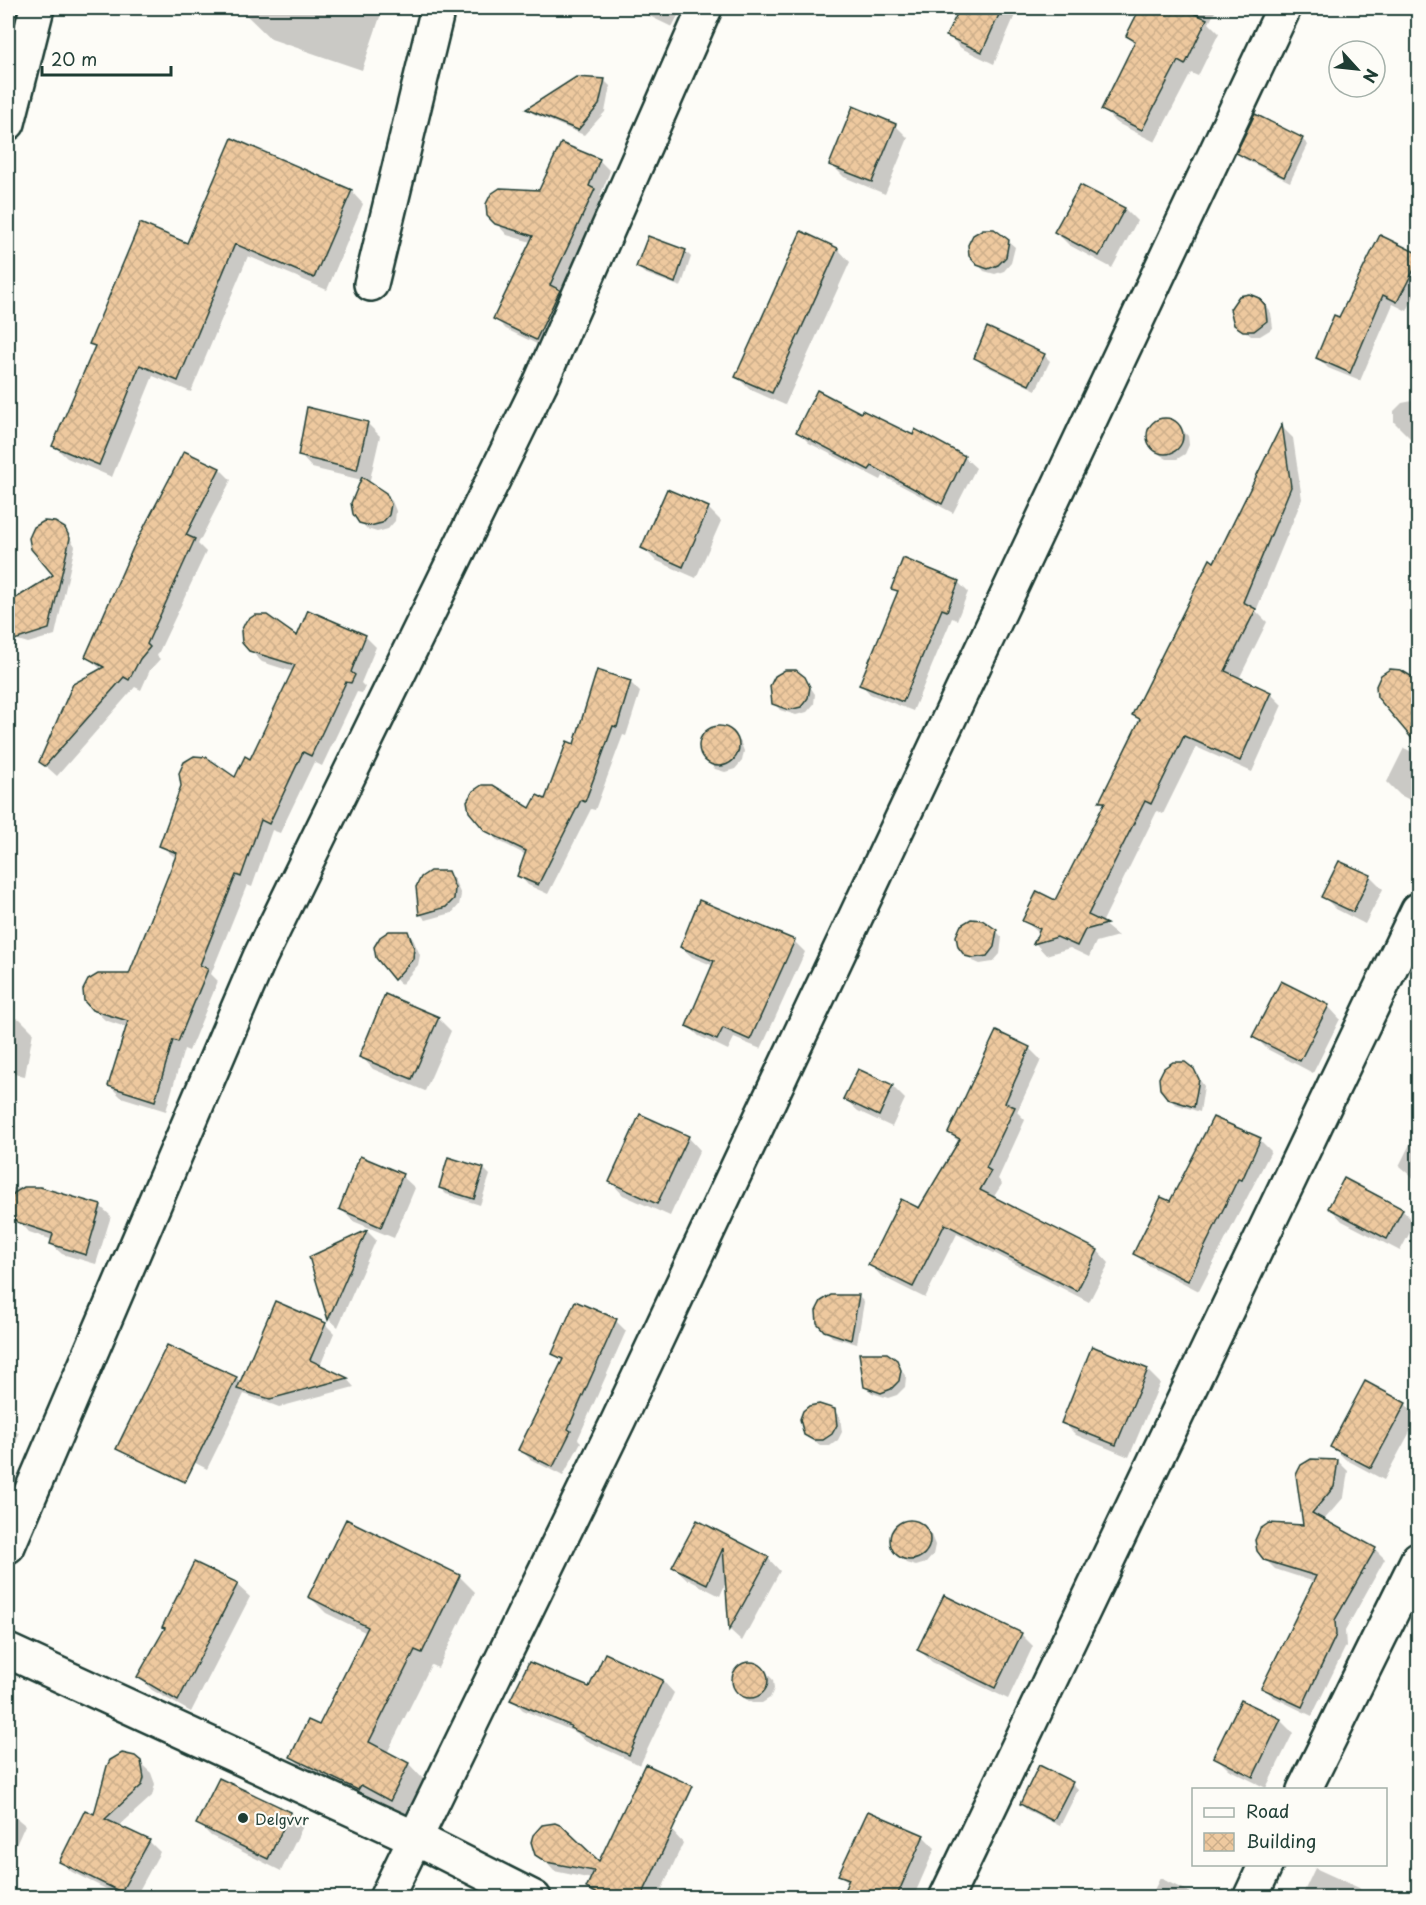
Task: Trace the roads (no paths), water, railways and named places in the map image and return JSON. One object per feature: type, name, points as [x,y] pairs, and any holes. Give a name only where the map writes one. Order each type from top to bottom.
[{"type":"street","points":[[8,123],[37,8]]},
{"type":"street","points":[[371,284],[438,8]]},
{"type":"street","points":[[8,1546],[260,957],[540,384],[705,8]]},
{"type":"street","points":[[386,1898],[417,1839],[618,1421],[1284,8]]},
{"type":"street","points":[[946,1898],[1419,910]]},
{"type":"street","points":[[1305,1788],[1419,1559]]},
{"type":"street","points":[[8,1651],[417,1839],[534,1898]]},
{"type":"street","points":[[1250,1898],[1265,1866]]},
{"type":"place","name":"Delgvvr","points":[[243,1818]]}]
